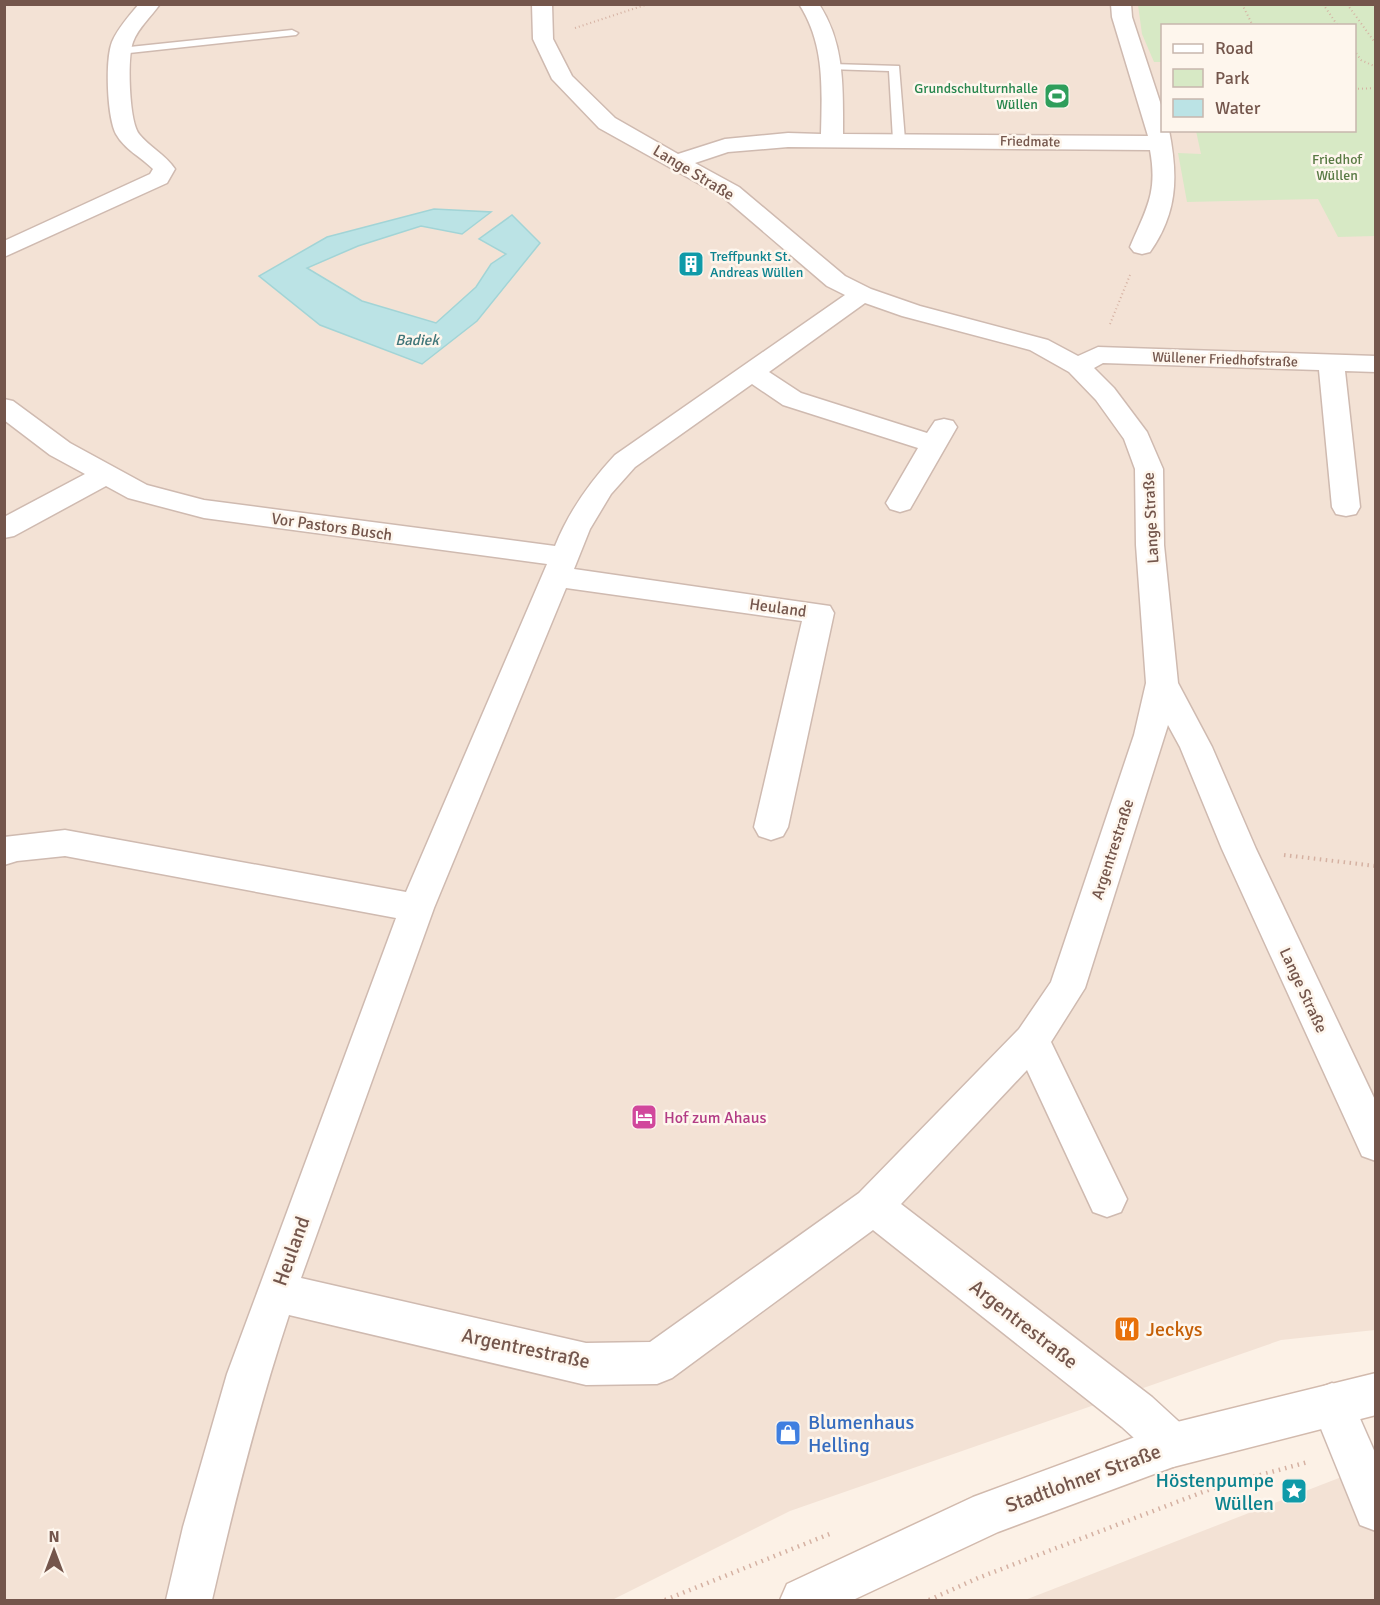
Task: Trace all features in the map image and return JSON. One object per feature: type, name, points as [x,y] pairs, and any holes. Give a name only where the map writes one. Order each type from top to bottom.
[{"type":"street","points":[[4,250],[159,178],[164,169],[160,162],[126,133],[122,120],[120,51],[124,38],[150,4]]},
{"type":"street","name":"Lange Straße","points":[[542,4],[543,39],[563,79],[608,123],[678,160],[731,192],[836,281],[862,294],[911,311],[1039,345],[1088,361],[1105,394],[1137,438],[1149,469],[1150,545],[1162,683],[1196,747],[1239,849],[1376,1144]]},
{"type":"street","points":[[809,4],[818,15],[832,67],[832,139]]},
{"type":"street","points":[[1121,4],[1122,17],[1161,143],[1165,171],[1163,198],[1142,247]]},
{"type":"street","name":"Friedmate","points":[[678,160],[725,146],[832,139],[1161,143]]},
{"type":"street","name":"Heuland","points":[[189,1600],[214,1494],[248,1374],[276,1292],[417,908],[576,529],[600,489],[625,461],[862,294]]},
{"type":"street","name":"Wüllener Friedhofstraße","points":[[1088,361],[1376,364]]},
{"type":"street","points":[[1331,362],[1346,507]]},
{"type":"street","points":[[752,372],[792,399],[939,436],[900,503]]},
{"type":"street","name":"Vor Pastors Busch","points":[[4,407],[60,448],[138,492],[204,509],[560,567]]},
{"type":"street","points":[[4,529],[105,475]]},
{"type":"street","name":"Heuland","points":[[560,567],[819,613],[771,826]]},
{"type":"street","name":"Argentrestraße","points":[[276,1292],[586,1364],[657,1363],[873,1206],[1032,1040],[1067,988],[1150,735],[1162,683]]},
{"type":"street","points":[[4,852],[10,848],[65,843],[417,908]]},
{"type":"street","points":[[1032,1040],[1107,1199]]},
{"type":"street","name":"Argentrestraße","points":[[873,1206],[1137,1412],[1173,1445]]},
{"type":"street","name":"Stadtlohner Straße","points":[[803,1600],[989,1513],[1173,1445],[1376,1394]]},
{"type":"street","points":[[1332,1404],[1376,1509]]},
{"type":"lane","points":[[120,51],[292,33]]},
{"type":"lane","points":[[832,67],[895,68],[899,140]]},
{"type":"path","points":[[543,39],[648,4]]},
{"type":"path","points":[[1242,4],[1253,24]]},
{"type":"path","points":[[1323,4],[1337,24]]},
{"type":"path","points":[[1347,4],[1376,44]]},
{"type":"path","points":[[1356,53],[1361,60],[1376,67]]},
{"type":"path","points":[[1356,89],[1376,88]]},
{"type":"path","points":[[1088,361],[1142,247]]},
{"type":"path","points":[[1239,849],[1376,866]]},
{"type":"path","points":[[1216,1487],[1351,1450]]},
{"type":"shaded area","points":[[5,5],[1375,5],[1375,1330],[1281,1340],[790,1511],[612,1600],[5,1600]]},
{"type":"shaded area","points":[[1375,1464],[1375,1600],[1025,1600]]},
{"type":"green space","name":"Friedhof Wüllen","points":[[1138,5],[1375,5],[1375,236],[1338,237],[1318,199],[1187,202],[1178,153],[1201,154],[1196,132],[1356,132],[1356,24],[1161,24],[1161,62],[1154,62],[1142,34]]},
{"type":"water","name":"Badiek","points":[[434,209],[491,212],[462,234],[421,226],[358,246],[307,268],[362,301],[436,323],[476,287],[491,264],[506,254],[479,239],[512,215],[540,243],[477,321],[422,364],[320,325],[259,276],[327,237]]},
{"type":"place","name":"Grundschulturnhalle Wüllen","points":[[1057,96]]},
{"type":"place","name":"Treffpunkt St. Andreas Wüllen","points":[[691,264]]},
{"type":"place","name":"Hof zum Ahaus","points":[[644,1117]]},
{"type":"place","name":"Jeckys","points":[[1127,1329]]},
{"type":"place","name":"Blumenhaus Helling","points":[[788,1433]]},
{"type":"place","name":"Höstenpumpe Wüllen","points":[[1294,1491]]}]
